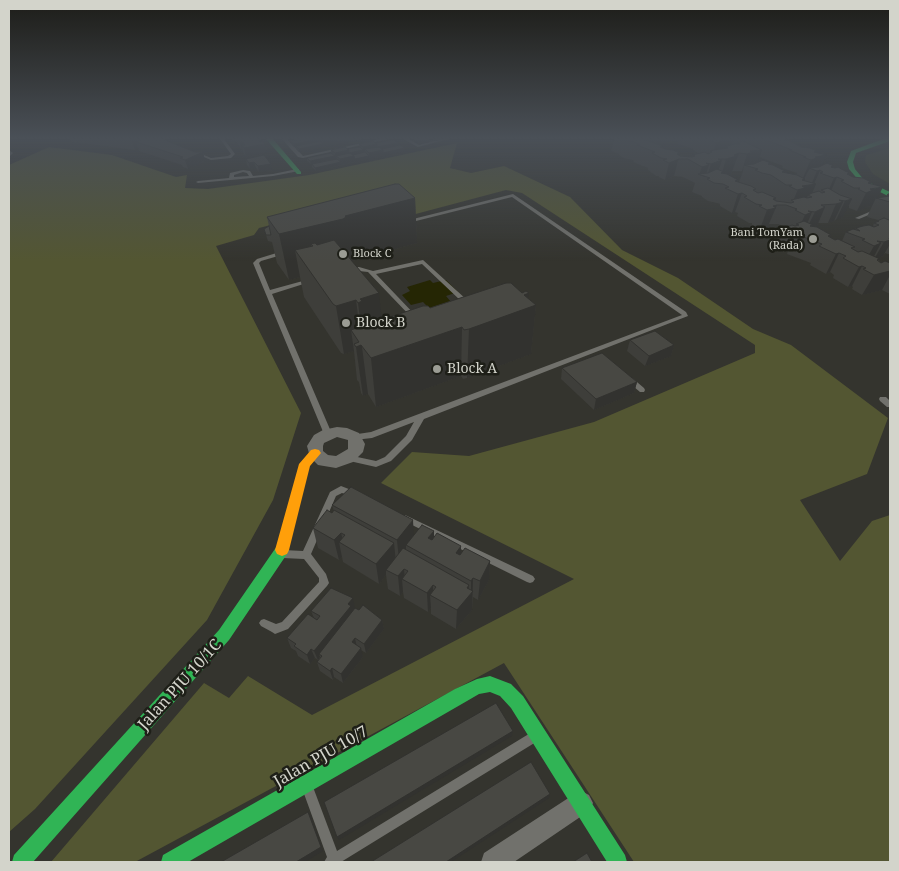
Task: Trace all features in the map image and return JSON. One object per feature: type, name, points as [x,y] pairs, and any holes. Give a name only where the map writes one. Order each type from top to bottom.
[{"type":"street","points":[[862,180],[890,195]]},
{"type":"street","points":[[337,432],[347,433],[354,437],[357,444],[355,452],[348,458],[336,462],[320,457],[315,446],[320,439],[328,434],[337,432]]},
{"type":"street","name":"Jalan PJU 10/1C","points":[[21,862],[221,638],[281,554],[301,484],[320,457]]},
{"type":"street","name":"Jalan PJU 10/7","points":[[170,862],[461,694],[477,687],[490,684],[505,690],[517,702],[537,735]]},
{"type":"street","points":[[537,735],[618,862]]},
{"type":"street","points":[[493,862],[581,803]]},
{"type":"lane","points":[[198,182],[224,180]]},
{"type":"lane","points":[[354,437],[372,435],[421,417],[684,318],[685,315],[513,195],[403,222]]},
{"type":"lane","points":[[857,218],[882,209]]},
{"type":"lane","points":[[288,252],[256,262],[328,434]]},
{"type":"lane","points":[[372,273],[423,262],[465,301],[456,305]]},
{"type":"lane","points":[[344,272],[359,269],[372,273],[418,317],[421,324]]},
{"type":"lane","points":[[268,293],[316,280]]},
{"type":"lane","points":[[595,350],[601,356]]},
{"type":"lane","points":[[622,373],[642,390]]},
{"type":"lane","points":[[883,399],[890,405]]},
{"type":"lane","points":[[348,458],[376,464],[388,459],[409,438],[421,417]]},
{"type":"lane","points":[[306,555],[336,490],[346,490],[363,498]]},
{"type":"lane","points":[[398,515],[530,579]]},
{"type":"lane","points":[[281,554],[306,555]]},
{"type":"lane","points":[[264,623],[275,629],[285,626],[324,583],[323,577],[306,555]]},
{"type":"lane","points":[[306,784],[333,861],[537,735]]},
{"type":"shaded area","points":[[9,180],[186,180],[185,188],[208,189],[275,180],[533,180],[570,197],[622,250],[678,278],[753,329],[791,345],[888,418],[867,474],[800,500],[840,561],[872,521],[890,515],[890,862],[634,862],[504,663],[135,862],[51,862],[204,683],[229,698],[248,676],[312,715],[574,579],[381,483],[412,452],[469,456],[594,422],[755,353],[755,345],[522,193],[506,190],[314,241],[294,219],[259,228],[254,235],[216,246],[301,413],[273,500],[207,620],[35,809],[9,832]]},
{"type":"shaded area","points":[[883,180],[890,180],[890,184]]},
{"type":"shaded area","points":[[430,280],[433,283],[446,280],[458,292],[446,296],[451,302],[430,309],[423,302],[411,305],[402,295],[410,291],[407,287]]},
{"type":"building","points":[[708,180],[737,180],[735,181],[751,186],[758,193],[762,192],[776,198],[773,199],[776,201],[791,203],[794,202],[791,200],[812,197],[808,195],[819,191],[825,192],[821,190],[828,188],[852,199],[839,200],[843,202],[836,204],[821,205],[825,207],[815,212],[808,211],[812,212],[805,215],[795,210],[797,209],[786,205],[773,206],[776,208],[767,210],[759,206],[762,205],[756,204],[744,197],[747,196],[742,193],[738,194],[725,188],[729,187],[723,184],[714,183]]},
{"type":"building","points":[[778,180],[803,180],[816,184],[802,186],[805,188],[797,190],[789,186],[792,185],[786,185]]},
{"type":"building","points":[[866,180],[871,182],[868,183],[883,187],[870,189],[873,190],[866,193],[858,189],[860,188],[854,188],[841,181]]},
{"type":"building","points":[[399,184],[415,198],[345,216],[343,219],[279,234],[267,217]]},
{"type":"building","points":[[890,196],[890,202],[876,198]]},
{"type":"building","points":[[884,218],[890,220],[890,240],[884,242],[877,241],[881,243],[874,246],[862,240],[865,239],[846,232],[853,229],[860,231],[856,228],[863,226],[869,225],[874,227],[879,225],[874,223]]},
{"type":"building","points":[[804,221],[813,225],[810,226],[817,227],[831,235],[828,236],[835,240],[838,239],[855,247],[851,248],[858,252],[862,251],[880,259],[877,260],[881,263],[885,261],[890,263],[890,271],[874,275],[863,269],[866,268],[859,267],[843,258],[846,256],[839,253],[836,254],[819,246],[822,244],[796,234],[799,233],[796,231],[793,232],[784,228],[799,225],[796,224]]},
{"type":"building","points":[[269,226],[271,235],[266,235],[264,229]]},
{"type":"building","points":[[334,240],[379,293],[360,299],[362,301],[358,303],[356,300],[336,306],[333,304],[295,250],[313,246],[311,244],[315,243],[317,245]]},
{"type":"building","points":[[511,283],[522,293],[526,291],[529,293],[524,295],[536,305],[469,329],[464,330],[462,327],[371,358],[361,345],[356,347],[354,344],[359,342],[351,330],[423,306],[430,308]]},
{"type":"building","points":[[655,331],[674,345],[649,356],[630,340]]},
{"type":"building","points":[[602,353],[637,382],[596,399],[562,368]]},
{"type":"building","points":[[351,487],[413,520],[397,540],[332,505]]},
{"type":"building","points":[[327,510],[332,513],[334,510],[394,543],[376,564],[339,542],[345,535],[341,533],[334,540],[313,528]]},
{"type":"building","points":[[422,525],[434,531],[428,538],[432,540],[437,533],[461,546],[456,553],[460,555],[465,548],[490,561],[480,581],[473,578],[471,581],[406,545]]},
{"type":"building","points":[[403,548],[469,585],[467,588],[473,591],[457,610],[430,595],[436,587],[433,585],[427,593],[402,579],[408,571],[404,569],[398,576],[386,570]]},
{"type":"building","points":[[331,588],[353,598],[348,604],[351,606],[314,651],[311,649],[307,655],[294,646],[296,644],[287,638],[308,614],[317,620],[320,616],[311,611]]},
{"type":"building","points":[[363,605],[382,620],[364,644],[355,638],[352,642],[361,648],[341,674],[332,668],[330,671],[317,662],[322,656],[319,654],[355,608],[359,610]]},
{"type":"building","points":[[496,703],[513,731],[337,837],[324,802]]},
{"type":"building","points":[[531,762],[550,794],[446,862],[371,862]]},
{"type":"building","points":[[308,812],[321,847],[296,862],[221,862]]},
{"type":"building","points":[[587,853],[592,862],[573,862]]},
{"type":"traffic: fast","points":[[861,180],[890,195]]},
{"type":"traffic: fast","points":[[21,862],[224,635],[282,550]]},
{"type":"traffic: fast","points":[[170,862],[461,695],[477,687],[490,684],[505,690],[517,702],[618,862]]},
{"type":"traffic: slow","points":[[282,550],[305,464],[315,453]]},
{"type":"place","name":"Bani TomYam (Rada)","points":[[813,239]]},
{"type":"place","name":"Block C","points":[[343,254]]},
{"type":"place","name":"Block B","points":[[346,323]]},
{"type":"place","name":"Block A","points":[[437,369]]}]
